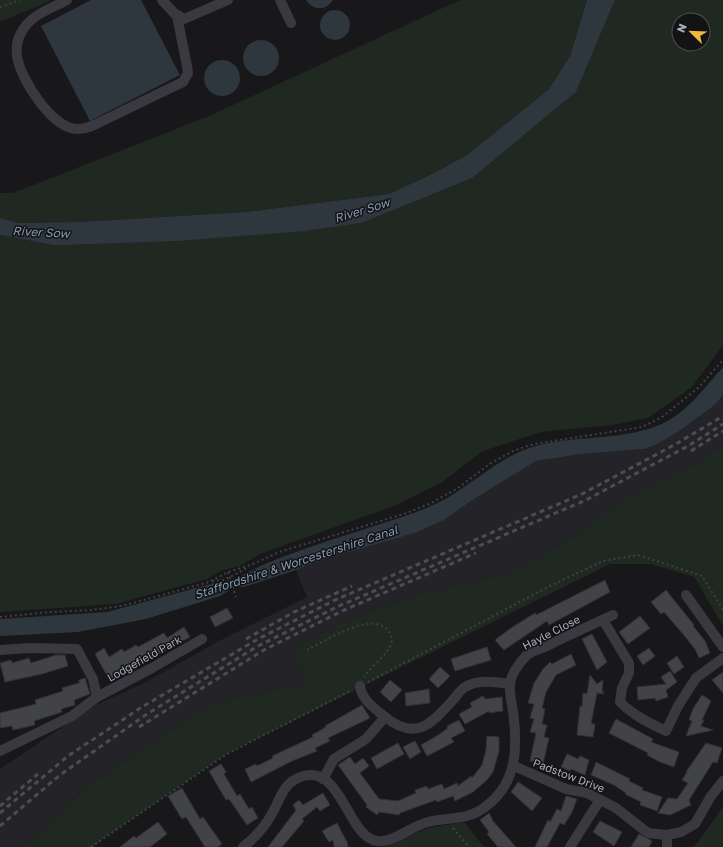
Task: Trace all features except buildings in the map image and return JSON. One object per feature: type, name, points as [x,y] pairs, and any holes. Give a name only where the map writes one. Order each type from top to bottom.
[{"type":"street","points":[[67,0],[34,17],[26,24],[18,40],[16,48],[19,64],[31,88],[52,116],[62,125],[72,129],[89,127],[183,82],[188,72],[177,16]]},
{"type":"street","points":[[162,0],[177,16],[184,19],[191,18],[228,0]]},
{"type":"street","points":[[280,0],[291,23]]},
{"type":"street","points":[[686,595],[723,648]]},
{"type":"street","name":"Hayle Close","points":[[510,684],[516,669],[526,655],[613,615]]},
{"type":"street","points":[[603,620],[629,663],[630,673],[622,688],[620,702],[627,709],[645,720],[666,730],[678,706],[696,678],[723,658]]},
{"type":"street","name":"Lodgefield Park","points":[[0,751],[72,716],[97,697],[152,668],[202,639]]},
{"type":"street","name":"Lodgefield Park","points":[[0,650],[30,648],[78,649],[93,679],[97,697]]},
{"type":"street","points":[[244,847],[253,839],[264,825],[287,786],[297,778],[316,776],[331,784],[338,792],[368,843],[386,840],[428,822],[459,819],[473,815],[499,795],[508,783],[514,766],[516,741],[510,684],[492,681],[477,683],[464,688],[439,716],[419,729],[409,730],[398,727],[363,698],[360,686]]},
{"type":"street","points":[[323,779],[334,759],[366,739],[385,717]]},
{"type":"street","name":"Padstow Drive","points":[[514,766],[566,789],[588,793],[616,808],[648,833],[667,835],[681,832],[695,824],[711,796],[723,780]]},
{"type":"street","points":[[570,847],[600,800]]},
{"type":"street","points":[[667,835],[667,847]]},
{"type":"path","points":[[0,7],[20,0]]},
{"type":"path","points":[[0,617],[91,610],[122,606],[209,582],[224,580],[253,564],[280,552],[407,513],[431,503],[458,488],[491,463],[534,444],[642,427],[662,417],[681,403],[698,388],[723,360]]},
{"type":"path","points":[[91,847],[227,754],[550,586],[603,561],[638,555],[702,576],[723,610]]},
{"type":"path","points":[[209,582],[228,572],[253,564]]},
{"type":"path","points":[[228,572],[236,597]]},
{"type":"path","points":[[307,650],[364,623],[376,623],[383,626],[390,634],[392,640],[384,655],[369,670],[360,686]]},
{"type":"path","points":[[446,820],[469,847]]},
{"type":"shaded area","points":[[0,0],[52,0],[0,22]]},
{"type":"shaded area","points":[[460,0],[587,0],[570,56],[549,89],[467,155],[434,173],[389,194],[246,212],[79,222],[18,223],[0,218],[0,193],[13,193],[209,116]]},
{"type":"shaded area","points":[[615,0],[723,0],[723,345],[692,387],[648,418],[612,425],[541,432],[483,451],[441,483],[396,505],[260,554],[240,566],[223,570],[207,579],[116,604],[0,612],[0,235],[53,245],[68,245],[179,241],[361,223],[535,126],[576,92]]},
{"type":"shaded area","points":[[723,395],[723,445],[688,469],[614,506],[578,535],[504,574],[424,593],[344,621],[294,648],[306,683],[212,703],[85,788],[23,847],[0,847],[0,769],[92,707],[144,683],[221,640],[307,597],[296,570],[324,559],[415,533],[444,520],[471,501],[536,461],[581,454],[645,449],[678,432],[716,404]]},
{"type":"shaded area","points":[[723,445],[723,626],[694,577],[651,564],[610,564],[228,753],[100,841],[94,847],[23,847],[85,788],[212,703],[306,683],[293,648],[344,621],[424,593],[504,574],[578,535],[614,506],[688,469]]},
{"type":"shaded area","points":[[723,807],[723,847],[694,847]]},
{"type":"shaded area","points":[[464,822],[484,847],[381,847],[428,828]]},
{"type":"water","points":[[91,0],[141,0],[180,75],[90,121],[41,26]]},
{"type":"water","points":[[306,0],[333,0],[330,4],[323,8],[316,8],[309,4]]},
{"type":"water","name":"River Sow","points":[[587,0],[615,0],[576,92],[472,178],[361,223],[304,231],[179,241],[68,245],[53,245],[0,235],[0,218],[18,223],[79,222],[246,212],[389,194],[434,173],[467,155],[549,89],[570,56]]},
{"type":"water","points":[[335,10],[346,14],[350,25],[346,36],[335,40],[324,36],[320,25],[324,14]]},
{"type":"water","points":[[265,40],[274,45],[278,51],[278,65],[274,71],[265,76],[257,76],[248,71],[244,65],[243,54],[248,45],[254,41]]},
{"type":"water","points":[[226,60],[235,65],[239,71],[239,85],[235,91],[226,96],[218,96],[209,91],[205,85],[204,74],[209,65],[215,61]]},
{"type":"water","name":"Staffordshire & Worcestershire Canal","points":[[723,367],[723,395],[716,404],[678,432],[645,449],[581,454],[536,461],[471,501],[444,520],[415,533],[324,559],[244,587],[234,587],[220,596],[146,619],[78,632],[0,636],[0,619],[107,612],[230,580],[292,553],[429,507],[447,498],[502,461],[526,449],[554,442],[634,433],[649,429],[664,423],[681,412],[696,398]]},
{"type":"railway","points":[[0,813],[68,756],[142,707],[258,639],[335,600],[582,494],[676,444],[723,416]]},
{"type":"railway","points":[[0,826],[60,775],[147,714],[258,646],[339,606],[586,500],[688,446],[723,424]]},
{"type":"railway","points":[[691,451],[723,431]]},
{"type":"railway","points":[[139,727],[264,650],[342,611],[476,553]]},
{"type":"railway","points":[[246,639],[294,612],[352,586]]},
{"type":"railway","points":[[0,806],[38,774]]}]
